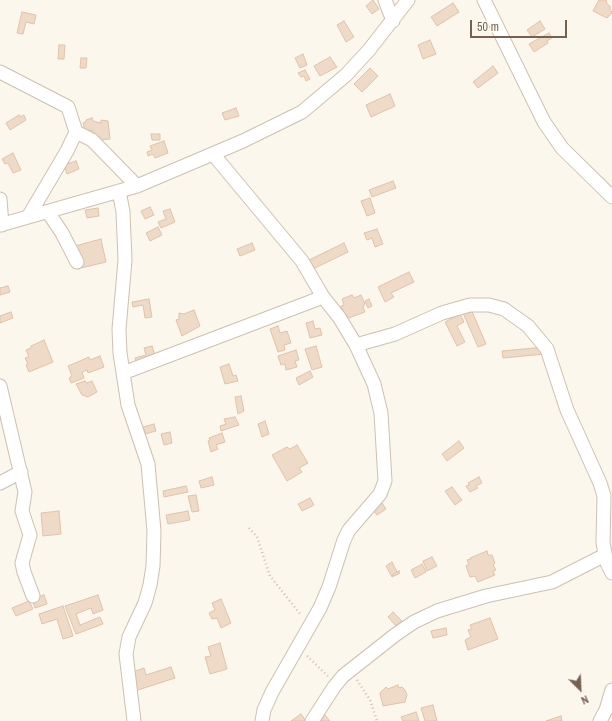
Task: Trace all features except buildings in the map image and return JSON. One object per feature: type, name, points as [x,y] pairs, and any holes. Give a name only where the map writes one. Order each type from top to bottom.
[{"type":"street","points":[[385,0],[393,21]]},
{"type":"street","points":[[0,199],[1,225],[137,186],[243,141],[302,112],[346,75],[393,21],[408,0]]},
{"type":"street","points":[[484,0],[544,122],[562,148],[612,197]]},
{"type":"street","points":[[0,72],[68,107],[76,132],[67,151],[28,217]]},
{"type":"street","points":[[76,132],[92,140],[137,186]]},
{"type":"street","points":[[213,154],[302,261],[323,297],[339,317],[356,345],[374,384],[381,413],[384,481],[380,494],[374,503],[349,530],[344,540],[329,587],[302,640],[272,692],[264,710],[262,721]]},
{"type":"street","points":[[119,191],[123,212],[125,260],[119,329],[123,373],[128,405],[148,464],[154,531],[153,566],[150,585],[145,603],[130,637],[126,654],[134,721]]},
{"type":"street","points":[[48,212],[62,232],[77,262]]},
{"type":"street","points":[[123,373],[323,297]]},
{"type":"street","points":[[356,345],[395,334],[442,313],[470,305],[489,305],[504,309],[528,326],[547,349],[567,410],[600,483],[604,496],[602,524],[605,555],[612,573]]},
{"type":"street","points":[[0,386],[25,492],[22,511],[30,534],[22,563],[34,596]]},
{"type":"street","points":[[0,483],[21,472]]},
{"type":"street","points":[[312,721],[334,687],[342,678],[395,635],[414,622],[437,612],[486,596],[552,582],[605,555]]},
{"type":"street","points":[[600,721],[606,710],[612,690]]},
{"type":"path","points":[[249,528],[257,537],[270,576],[301,614],[302,618]]},
{"type":"path","points":[[302,640],[303,652],[311,662],[327,676],[342,678],[352,676],[362,686],[370,700],[378,721]]}]
